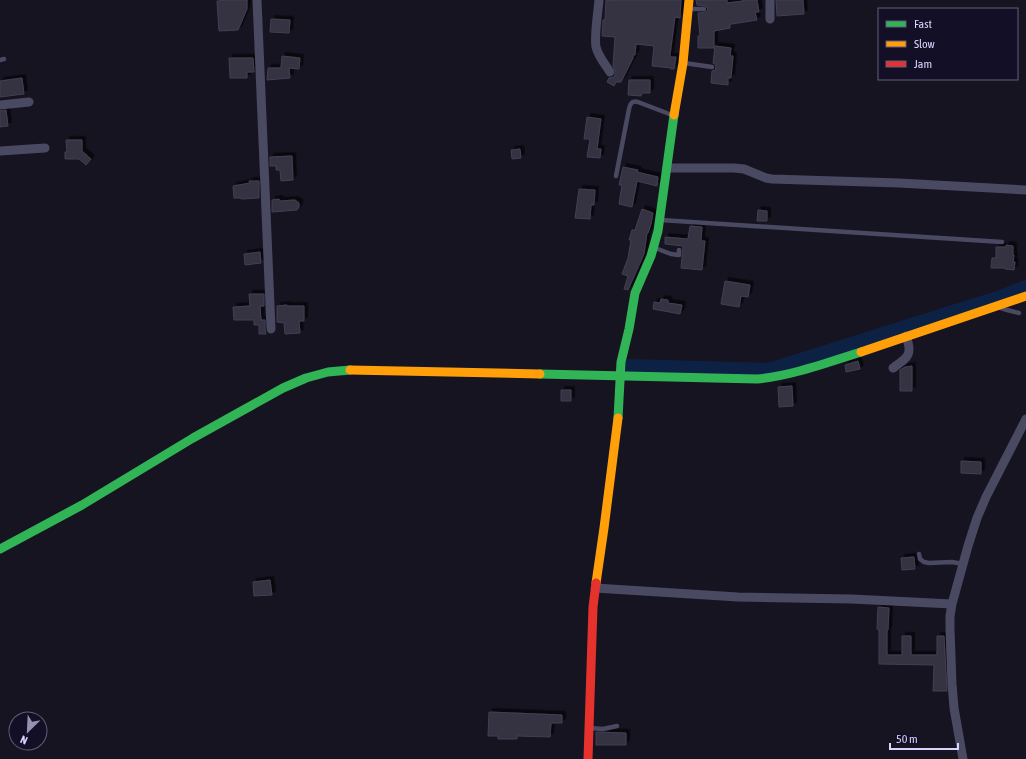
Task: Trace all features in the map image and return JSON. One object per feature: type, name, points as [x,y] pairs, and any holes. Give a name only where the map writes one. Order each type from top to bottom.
[{"type":"street","points":[[257,0],[271,329]]},
{"type":"street","points":[[599,0],[596,47],[610,72]]},
{"type":"street","points":[[770,0],[770,19]]},
{"type":"street","points":[[588,759],[590,678],[595,588],[617,426],[621,362],[629,329],[633,300],[640,279],[651,256],[663,200],[674,116],[683,63],[688,4]]},
{"type":"street","points":[[0,105],[29,102]]},
{"type":"street","points":[[0,151],[45,148]]},
{"type":"street","points":[[667,168],[744,169],[772,180],[899,183],[1026,190]]},
{"type":"street","points":[[0,549],[82,505],[193,438],[283,388],[306,378],[328,372],[350,370],[757,379],[770,378],[786,376],[995,305],[1026,296]]},
{"type":"street","points":[[893,368],[907,358],[910,346],[906,336]]},
{"type":"street","points":[[963,759],[954,708],[952,684],[950,616],[952,604],[977,518],[986,497],[1026,420]]},
{"type":"street","points":[[595,588],[738,597],[852,599],[952,604]]},
{"type":"lane","points":[[688,4],[704,9]]},
{"type":"lane","points":[[683,63],[712,67]]},
{"type":"lane","points":[[616,176],[630,104],[635,101],[674,116]]},
{"type":"lane","points":[[659,220],[1002,242]]},
{"type":"lane","points":[[653,247],[679,256],[679,250]]},
{"type":"lane","points":[[995,305],[1000,308],[1019,312]]},
{"type":"lane","points":[[919,554],[920,559],[924,562],[952,562],[963,564]]},
{"type":"lane","points":[[588,728],[603,729],[617,726]]},
{"type":"building","points":[[247,0],[247,9],[238,30],[219,31],[217,1]]},
{"type":"building","points":[[606,0],[681,0],[680,18],[675,17],[670,55],[670,57],[676,57],[674,69],[652,66],[654,46],[636,44],[635,55],[633,55],[633,58],[621,82],[616,82],[614,86],[607,82],[609,78],[614,77],[616,72],[613,66],[615,37],[602,36],[603,20],[605,20]]},
{"type":"building","points":[[696,0],[727,0],[727,3],[743,1],[742,0],[757,0],[759,12],[755,12],[757,20],[730,24],[730,28],[714,31],[714,48],[698,48],[698,36],[700,36],[698,13],[706,12],[708,9],[706,6],[697,5]]},
{"type":"building","points":[[776,0],[803,0],[804,14],[777,16]]},
{"type":"building","points":[[271,19],[290,20],[289,33],[270,32]]},
{"type":"building","points":[[715,46],[731,48],[730,56],[733,56],[731,78],[728,78],[728,85],[711,83],[712,71],[715,70],[716,67],[713,63]]},
{"type":"building","points":[[282,56],[300,58],[299,69],[289,68],[290,78],[267,80],[268,68],[281,68]]},
{"type":"building","points":[[229,58],[253,58],[254,72],[247,72],[247,78],[230,78]]},
{"type":"building","points":[[22,78],[24,94],[0,97],[0,81]]},
{"type":"building","points":[[629,80],[650,80],[650,93],[642,93],[641,96],[628,95]]},
{"type":"building","points":[[6,110],[8,126],[0,127],[0,111]]},
{"type":"building","points":[[587,117],[601,119],[597,149],[601,149],[600,158],[587,157],[590,139],[584,139]]},
{"type":"building","points":[[66,140],[82,140],[82,151],[91,159],[86,165],[79,159],[65,159],[65,152],[67,152]]},
{"type":"building","points":[[520,149],[521,158],[512,159],[511,150]]},
{"type":"building","points":[[292,156],[293,180],[281,181],[280,170],[276,170],[276,166],[270,166],[270,157]]},
{"type":"building","points":[[623,167],[638,170],[637,172],[658,177],[657,186],[637,181],[632,207],[619,204],[622,185],[619,185]]},
{"type":"building","points":[[249,181],[259,181],[259,198],[234,198],[233,186],[250,183]]},
{"type":"building","points":[[579,189],[595,190],[594,205],[591,205],[590,219],[575,218]]},
{"type":"building","points":[[279,199],[280,201],[295,200],[299,203],[299,207],[297,210],[272,212],[272,200]]},
{"type":"building","points":[[642,209],[653,213],[651,224],[647,233],[644,254],[628,290],[624,289],[628,276],[622,274],[628,258],[631,240],[629,240],[632,230],[635,230]]},
{"type":"building","points":[[758,210],[767,211],[767,221],[757,221]]},
{"type":"building","points":[[690,226],[702,227],[701,241],[705,241],[702,270],[681,268],[683,246],[665,244],[665,237],[688,239]]},
{"type":"building","points":[[1006,245],[1013,246],[1013,262],[1015,262],[1014,270],[1005,268],[991,268],[992,258],[996,258],[996,247],[1006,247]]},
{"type":"building","points":[[260,252],[261,263],[245,265],[244,254]]},
{"type":"building","points":[[725,281],[750,285],[748,297],[741,296],[739,307],[721,304]]},
{"type":"building","points":[[249,294],[264,294],[264,306],[260,306],[261,320],[265,320],[266,334],[259,334],[259,325],[254,325],[254,320],[234,320],[233,307],[250,306]]},
{"type":"building","points":[[661,299],[668,300],[668,303],[682,305],[680,314],[653,309],[654,302],[660,303]]},
{"type":"building","points":[[277,306],[304,306],[304,321],[299,321],[300,333],[285,334],[284,323],[277,322]]},
{"type":"building","points":[[858,361],[860,369],[846,372],[845,365]]},
{"type":"building","points":[[912,366],[912,391],[900,391],[900,370],[905,367]]},
{"type":"building","points":[[792,386],[793,406],[779,407],[778,387]]},
{"type":"building","points":[[561,390],[571,390],[571,401],[561,401]]},
{"type":"building","points":[[961,461],[981,462],[981,474],[961,473]]},
{"type":"building","points":[[914,557],[915,569],[902,570],[901,558]]},
{"type":"building","points":[[270,580],[272,595],[254,596],[253,582]]},
{"type":"building","points":[[878,607],[889,608],[887,655],[902,655],[902,636],[911,636],[911,655],[937,655],[937,636],[944,636],[947,691],[933,691],[934,665],[879,664],[879,630],[877,629]]},
{"type":"building","points":[[489,712],[562,715],[562,723],[551,723],[550,737],[517,736],[517,739],[498,739],[498,736],[488,736]]},
{"type":"building","points":[[596,732],[626,733],[626,745],[596,745]]},
{"type":"waterway","points":[[630,367],[769,371],[1001,298],[1026,288]]},
{"type":"traffic: fast","points":[[618,418],[621,362],[629,329],[635,293],[651,256],[658,231],[674,115]]},
{"type":"traffic: fast","points":[[540,374],[757,379],[796,372],[861,352]]},
{"type":"traffic: fast","points":[[0,549],[82,505],[193,438],[283,388],[306,378],[328,372],[350,370]]},
{"type":"traffic: slow","points":[[674,115],[683,63],[689,0]]},
{"type":"traffic: slow","points":[[861,352],[1026,296]]},
{"type":"traffic: slow","points":[[350,370],[540,374]]},
{"type":"traffic: slow","points":[[596,583],[618,418]]},
{"type":"traffic: jam","points":[[588,759],[593,607],[596,583]]}]
